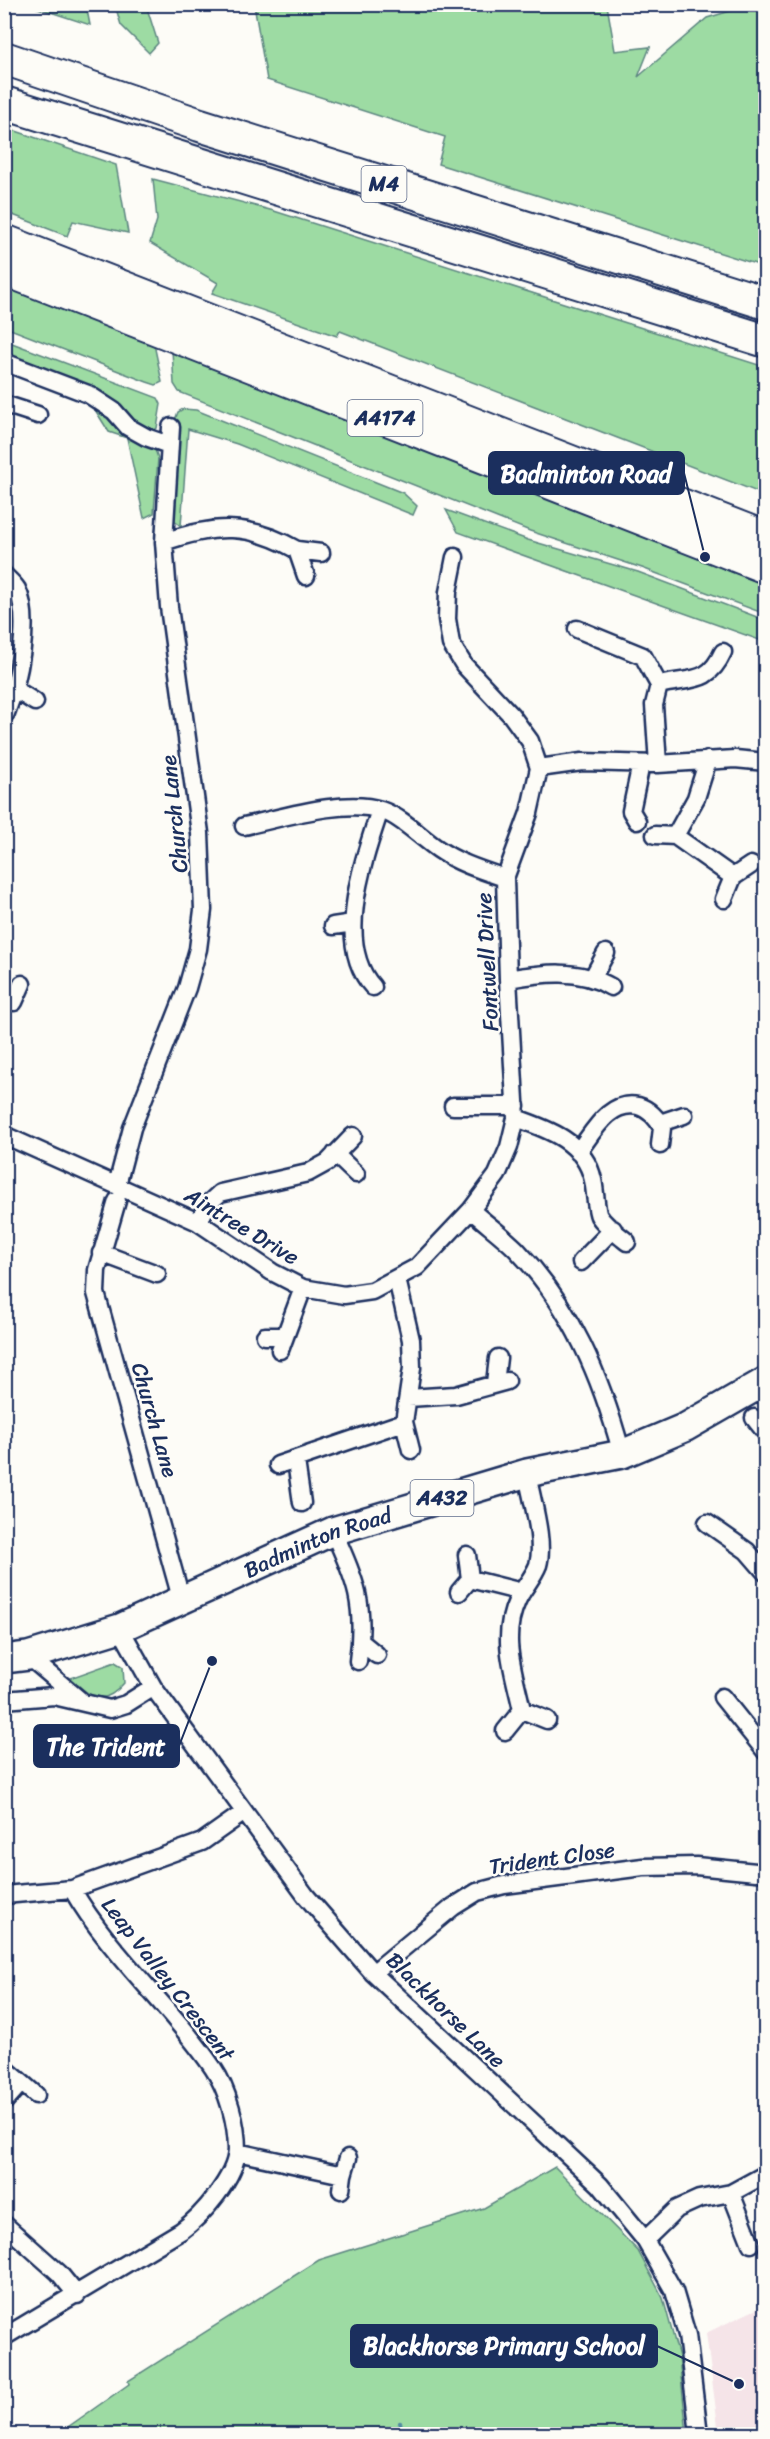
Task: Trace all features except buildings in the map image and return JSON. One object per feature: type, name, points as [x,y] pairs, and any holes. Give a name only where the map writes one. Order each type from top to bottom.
[{"type":"highway","name":"M4","points":[[4,58],[200,125],[765,303]]},
{"type":"highway","name":"M4","points":[[4,103],[765,341]]},
{"type":"highway","name":"A4174","points":[[4,241],[765,538]]},
{"type":"highway","name":"A4174","points":[[4,269],[765,567]]},
{"type":"main road","name":"Badminton Road","points":[[16,1658],[120,1628],[181,1598],[333,1531],[528,1473],[622,1454],[686,1427],[765,1381]]},
{"type":"street","points":[[4,362],[88,394],[114,411],[128,427],[146,437],[170,445]]},
{"type":"street","points":[[5,396],[38,415]]},
{"type":"street","name":"Church Lane","points":[[171,427],[164,542],[169,607],[200,833],[203,910],[198,949],[187,988],[132,1128],[97,1270],[96,1293],[181,1598]]},
{"type":"street","points":[[164,542],[194,531],[236,527],[273,536],[297,550],[321,552]]},
{"type":"street","points":[[297,550],[306,576]]},
{"type":"street","points":[[455,557],[448,592],[447,619],[451,644],[464,665],[511,715],[530,741],[539,768],[582,762],[649,764],[708,760],[765,762]]},
{"type":"street","points":[[4,574],[17,589],[24,617],[16,690],[6,713]]},
{"type":"street","points":[[588,627],[643,656],[659,685],[654,705],[649,764],[631,811],[637,821]]},
{"type":"street","points":[[659,685],[702,677],[715,669],[723,652]]},
{"type":"street","points":[[16,690],[35,702]]},
{"type":"street","points":[[675,836],[696,798],[708,760]]},
{"type":"street","name":"Fontwell Drive","points":[[471,1210],[497,1175],[509,1147],[516,1112],[505,878],[529,813],[539,768]]},
{"type":"street","points":[[244,826],[312,811],[350,807],[380,810],[411,826],[438,849],[469,867],[505,878]]},
{"type":"street","points":[[373,987],[361,969],[353,923],[358,882],[380,810]]},
{"type":"street","points":[[656,835],[675,836],[734,877]]},
{"type":"street","points":[[724,899],[734,877],[751,865]]},
{"type":"street","points":[[333,926],[353,923]]},
{"type":"street","points":[[593,976],[606,952]]},
{"type":"street","points":[[508,979],[559,973],[593,976],[611,987]]},
{"type":"street","points":[[4,998],[14,1002],[22,984]]},
{"type":"street","points":[[579,1152],[612,1109],[625,1104],[642,1107],[660,1123],[663,1134],[660,1145]]},
{"type":"street","points":[[453,1106],[516,1112],[568,1140],[579,1152],[592,1173],[598,1216],[627,1242]]},
{"type":"street","points":[[660,1123],[684,1115]]},
{"type":"street","name":"Aintree Drive","points":[[4,1135],[117,1193],[198,1222],[272,1272],[303,1288],[344,1295],[372,1291],[417,1267],[471,1210]]},
{"type":"street","points":[[198,1222],[210,1203],[220,1193],[308,1173],[328,1161],[353,1136]]},
{"type":"street","points":[[335,1154],[356,1174]]},
{"type":"street","points":[[471,1210],[515,1248],[559,1300],[587,1351],[608,1402],[622,1454]]},
{"type":"street","points":[[581,1262],[613,1229]]},
{"type":"street","points":[[101,1253],[158,1274]]},
{"type":"street","points":[[398,1279],[411,1340],[412,1368],[405,1422],[411,1450]]},
{"type":"street","points":[[265,1336],[282,1343],[303,1288]]},
{"type":"street","points":[[408,1398],[456,1395],[501,1382],[498,1358]]},
{"type":"street","points":[[754,1418],[765,1433]]},
{"type":"street","points":[[278,1466],[405,1422]]},
{"type":"street","points":[[296,1461],[302,1503]]},
{"type":"street","points":[[522,1710],[507,1642],[508,1624],[522,1592],[538,1565],[540,1542],[528,1473]]},
{"type":"street","points":[[707,1523],[747,1551],[765,1573]]},
{"type":"street","points":[[333,1531],[350,1567],[362,1604],[358,1661]]},
{"type":"street","points":[[459,1592],[470,1579],[467,1554]]},
{"type":"street","points":[[470,1579],[522,1592]]},
{"type":"street","name":"Blackhorse Lane","points":[[120,1628],[153,1687],[243,1814],[306,1896],[374,1973],[600,2185],[645,2240],[674,2290],[687,2335],[699,2434]]},
{"type":"street","points":[[361,1642],[377,1655]]},
{"type":"street","points":[[16,1658],[83,1702]]},
{"type":"street","points":[[4,1700],[54,1696],[110,1709],[126,1704],[153,1687]]},
{"type":"street","points":[[722,1697],[765,1752]]},
{"type":"street","points":[[522,1710],[547,1720]]},
{"type":"street","points":[[505,1731],[522,1710]]},
{"type":"street","points":[[4,1895],[72,1889],[202,1842],[243,1814]]},
{"type":"street","name":"Trident Close","points":[[374,1973],[453,1907],[477,1892],[504,1885],[643,1867],[696,1866],[765,1874]]},
{"type":"street","name":"Leap Valley Crescent","points":[[72,1889],[91,1921],[214,2069],[228,2101],[237,2152]]},
{"type":"street","points":[[7,2070],[36,2095]]},
{"type":"street","points":[[4,2102],[21,2083]]},
{"type":"street","points":[[4,2337],[77,2295],[200,2217],[234,2165],[237,2152],[342,2183],[348,2158]]},
{"type":"street","points":[[645,2240],[677,2209],[699,2199],[731,2193],[765,2174]]},
{"type":"street","points":[[731,2193],[751,2244]]},
{"type":"street","points":[[4,2224],[59,2272],[77,2295]]},
{"type":"shaded area","points":[[765,2305],[765,2434],[719,2434],[706,2333]]},
{"type":"green space","points":[[29,5],[86,5],[90,25]]},
{"type":"green space","points":[[115,5],[146,5],[158,43],[149,53],[121,25]]},
{"type":"green space","points":[[254,5],[607,5],[615,51],[650,47],[638,77],[707,18],[750,5],[765,5],[765,267],[438,164],[445,137],[267,80]]},
{"type":"green space","points":[[4,127],[116,165],[128,233],[73,221],[67,236],[5,212]]},
{"type":"green space","points":[[153,179],[274,211],[765,367],[765,495],[340,331],[337,336],[212,293],[218,283],[150,243],[157,220]]},
{"type":"green space","points":[[4,285],[154,344],[162,382],[156,385],[147,382],[5,327]]},
{"type":"green space","points":[[4,340],[158,398],[161,404],[157,428],[149,435],[108,403],[5,359]]},
{"type":"green space","points":[[172,350],[765,585],[765,614],[642,568],[530,531],[179,392],[174,384]]},
{"type":"green space","points":[[92,405],[154,447],[158,458],[154,513],[144,518],[127,438],[109,432]]},
{"type":"green space","points":[[183,409],[196,410],[403,493],[417,506],[413,515],[237,444],[188,429],[181,526],[170,518],[175,420],[178,412]]},
{"type":"green space","points":[[446,510],[528,540],[638,572],[765,620],[765,642],[458,532]]},
{"type":"green space","points":[[115,1662],[123,1667],[124,1683],[109,1696],[96,1697],[70,1678]]},
{"type":"green space","points":[[555,2167],[638,2251],[663,2298],[679,2357],[687,2434],[58,2434],[129,2384],[128,2381],[319,2260],[484,2208]]},
{"type":"waterway","points":[[400,2423],[401,2434]]},
{"type":"place","name":"Badminton Road","points":[[705,557]]},
{"type":"place","name":"The Trident","points":[[212,1661]]},
{"type":"place","name":"Blackhorse Primary School","points":[[739,2384]]}]
